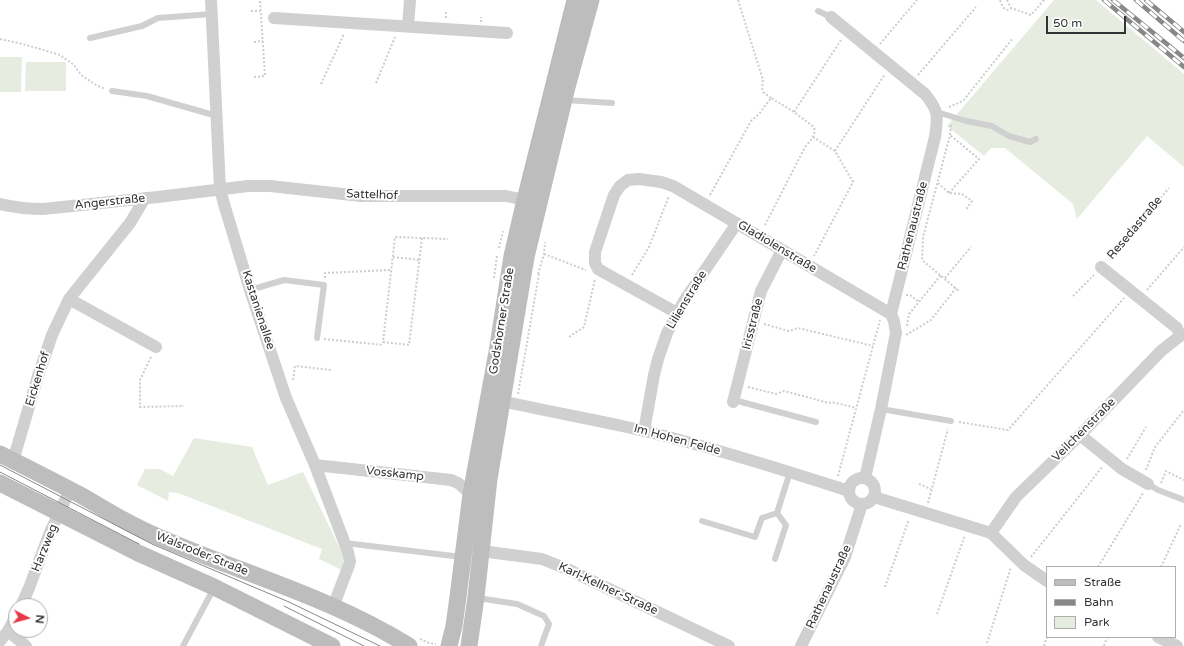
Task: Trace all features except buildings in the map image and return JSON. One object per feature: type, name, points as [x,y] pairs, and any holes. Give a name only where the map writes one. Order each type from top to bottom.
[{"type":"main road","name":"Godshorner Straße","points":[[469,646],[489,479],[509,403],[526,257],[564,100],[591,0]]},
{"type":"main road","name":"Godshorner Straße","points":[[449,646],[454,626],[471,494],[497,352],[512,256],[524,200],[572,3]]},
{"type":"main road","name":"Walsroder Straße","points":[[7,458],[70,490],[132,525],[198,554],[259,576],[333,607],[374,626],[409,646]]},
{"type":"main road","name":"Walsroder Straße","points":[[0,483],[332,646]]},
{"type":"street","name":"Kastanienallee","points":[[211,0],[220,189],[250,290],[286,398],[315,465],[345,543],[350,561],[333,607]]},
{"type":"street","points":[[408,26],[410,0]]},
{"type":"street","points":[[831,17],[890,67],[925,94],[932,102],[937,112]]},
{"type":"street","points":[[274,18],[507,32]]},
{"type":"street","name":"Rathenaustraße","points":[[886,312],[935,136],[937,112]]},
{"type":"street","points":[[667,184],[639,179],[628,180],[620,186],[614,195],[595,252],[595,263],[592,269],[605,273],[677,313]]},
{"type":"street","name":"Gladiolenstraße","points":[[667,184],[705,204],[886,312]]},
{"type":"street","name":"Sattelhof","points":[[220,189],[248,186],[270,186],[361,196],[506,196],[524,200]]},
{"type":"street","name":"Angerstraße","points":[[0,204],[13,207],[43,209],[220,189]]},
{"type":"street","name":"Eickenhof","points":[[7,458],[52,335],[69,298],[130,223],[145,198]]},
{"type":"street","name":"Lilienstraße","points":[[644,431],[658,359],[667,333],[677,313],[737,223]]},
{"type":"street","name":"Irisstraße","points":[[733,401],[761,291],[782,250]]},
{"type":"street","name":"Resedastraße","points":[[1101,267],[1177,328],[1182,335]]},
{"type":"street","points":[[69,298],[156,347]]},
{"type":"street","points":[[865,478],[881,409],[901,334],[894,321],[886,312]]},
{"type":"street","name":"Veilchenstraße","points":[[991,533],[1016,497],[1080,435],[1161,351],[1182,335]]},
{"type":"street","name":"Im Hohen Felde","points":[[509,403],[644,431],[790,472],[849,491]]},
{"type":"street","points":[[1080,435],[1122,469],[1149,485]]},
{"type":"street","name":"Vosskamp","points":[[315,465],[451,480],[458,483],[471,494]]},
{"type":"street","points":[[865,478],[874,485],[874,497],[869,502],[862,504],[853,501],[849,491],[854,481],[865,478]]},
{"type":"street","name":"Harzweg","points":[[24,598],[70,490]]},
{"type":"street","points":[[874,497],[991,533],[1024,565],[1046,580]]},
{"type":"street","name":"Rathenaustraße","points":[[801,646],[845,557],[862,504]]},
{"type":"street","name":"Karl-Kellner-Straße","points":[[481,551],[542,560],[567,569],[729,646]]},
{"type":"street","points":[[0,641],[8,631]]},
{"type":"street","points":[[16,638],[26,646]]},
{"type":"street","points":[[1160,638],[1177,646]]},
{"type":"lane","points":[[818,11],[831,17]]},
{"type":"lane","points":[[90,38],[142,26],[158,18],[212,14]]},
{"type":"lane","points":[[112,91],[146,96],[217,116]]},
{"type":"lane","points":[[564,100],[612,103]]},
{"type":"lane","points":[[937,112],[966,121],[992,126],[1009,136],[1030,142],[1036,139]]},
{"type":"lane","points":[[250,290],[284,280],[324,285],[317,338]]},
{"type":"lane","points":[[733,401],[816,422]]},
{"type":"lane","points":[[881,409],[951,421]]},
{"type":"lane","points":[[777,513],[790,472]]},
{"type":"lane","points":[[1149,485],[1184,500]]},
{"type":"lane","points":[[702,521],[755,537],[762,518],[777,513]]},
{"type":"lane","points":[[775,559],[786,525],[777,513]]},
{"type":"lane","points":[[345,543],[463,557]]},
{"type":"lane","points":[[183,646],[214,587]]},
{"type":"lane","points":[[476,597],[517,604],[544,616],[549,624],[541,646]]},
{"type":"path","points":[[254,77],[264,76],[260,0]]},
{"type":"path","points":[[738,0],[763,80],[763,92],[814,127],[815,132],[805,147],[759,236]]},
{"type":"path","points":[[873,53],[917,0]]},
{"type":"path","points":[[1000,0],[1006,10],[1011,8],[1031,15],[1044,0]]},
{"type":"path","points":[[1007,0],[1011,8]]},
{"type":"path","points":[[911,84],[976,7]]},
{"type":"path","points":[[251,11],[260,11]]},
{"type":"path","points":[[321,84],[343,36],[343,22]]},
{"type":"path","points":[[376,83],[396,37],[396,26]]},
{"type":"path","points":[[794,112],[848,31]]},
{"type":"path","points":[[937,112],[963,101],[1013,38]]},
{"type":"path","points":[[0,39],[60,55],[74,65],[81,75],[96,85],[112,91]]},
{"type":"path","points":[[254,42],[263,41]]},
{"type":"path","points":[[835,151],[890,67]]},
{"type":"path","points":[[705,204],[751,121],[759,114],[771,98]]},
{"type":"path","points":[[951,116],[950,135],[923,237],[922,260],[959,291]]},
{"type":"path","points":[[950,135],[979,159],[950,192]]},
{"type":"path","points":[[809,266],[853,182],[835,151],[813,137]]},
{"type":"path","points":[[938,183],[950,192],[962,194],[972,201],[967,208],[969,210]]},
{"type":"path","points":[[627,285],[649,247],[667,184]]},
{"type":"path","name":"Resedastraße","points":[[1101,267],[1169,188]]},
{"type":"path","points":[[422,238],[409,345],[383,342],[395,237],[422,238],[448,239]]},
{"type":"path","points":[[1140,298],[1184,246]]},
{"type":"path","points":[[945,278],[971,247]]},
{"type":"path","points":[[544,254],[592,269],[584,327],[569,337]]},
{"type":"path","points":[[393,257],[419,260]]},
{"type":"path","points":[[509,403],[518,394],[540,267]]},
{"type":"path","points":[[1072,296],[1101,267]]},
{"type":"path","points":[[324,285],[325,273],[391,270]]},
{"type":"path","points":[[901,334],[909,314],[941,275]]},
{"type":"path","points":[[878,329],[901,334],[931,320],[956,288]]},
{"type":"path","points":[[925,512],[951,421],[1008,430],[1130,291]]},
{"type":"path","points":[[835,487],[873,346],[878,329],[886,312]]},
{"type":"path","points":[[754,321],[790,331],[798,328],[873,346]]},
{"type":"path","points":[[317,338],[383,345]]},
{"type":"path","points":[[156,347],[140,380],[140,407],[184,406]]},
{"type":"path","points":[[294,380],[295,366],[331,370]]},
{"type":"path","points":[[738,384],[776,394],[784,392],[856,408]]},
{"type":"path","points":[[1149,485],[1155,447],[1184,410]]},
{"type":"path","points":[[1122,469],[1146,428]]},
{"type":"path","points":[[1024,565],[1109,459]]},
{"type":"path","points":[[1099,566],[1149,485],[1166,472],[1184,480]]},
{"type":"path","points":[[919,484],[932,489]]},
{"type":"path","points":[[885,587],[913,509]]},
{"type":"path","points":[[1161,566],[1181,524]]},
{"type":"path","points":[[937,614],[968,526]]},
{"type":"path","points":[[987,643],[1014,556]]},
{"type":"green space","points":[[1054,0],[1096,0],[1184,74],[1184,167],[1147,136],[1077,219],[1073,204],[1005,148],[991,148],[984,156],[947,126]]},
{"type":"green space","points":[[0,57],[22,57],[21,92],[0,92]]},
{"type":"green space","points":[[26,62],[66,62],[66,91],[25,91]]},
{"type":"green space","points":[[194,438],[252,447],[268,485],[303,472],[344,557],[342,570],[319,559],[322,549],[178,493],[169,492],[168,501],[137,485],[145,469],[160,469],[173,476]]},
{"type":"tram line","points":[[0,465],[152,544],[289,602],[380,646]]},
{"type":"tram line","points":[[0,472],[139,544]]},
{"type":"tram line","points":[[284,606],[364,646]]},
{"type":"railway","points":[[1104,0],[1184,67]]},
{"type":"railway","points":[[1113,0],[1184,58]]},
{"type":"railway","points":[[1136,0],[1184,41]]},
{"type":"railway","points":[[1146,0],[1184,32]]}]
